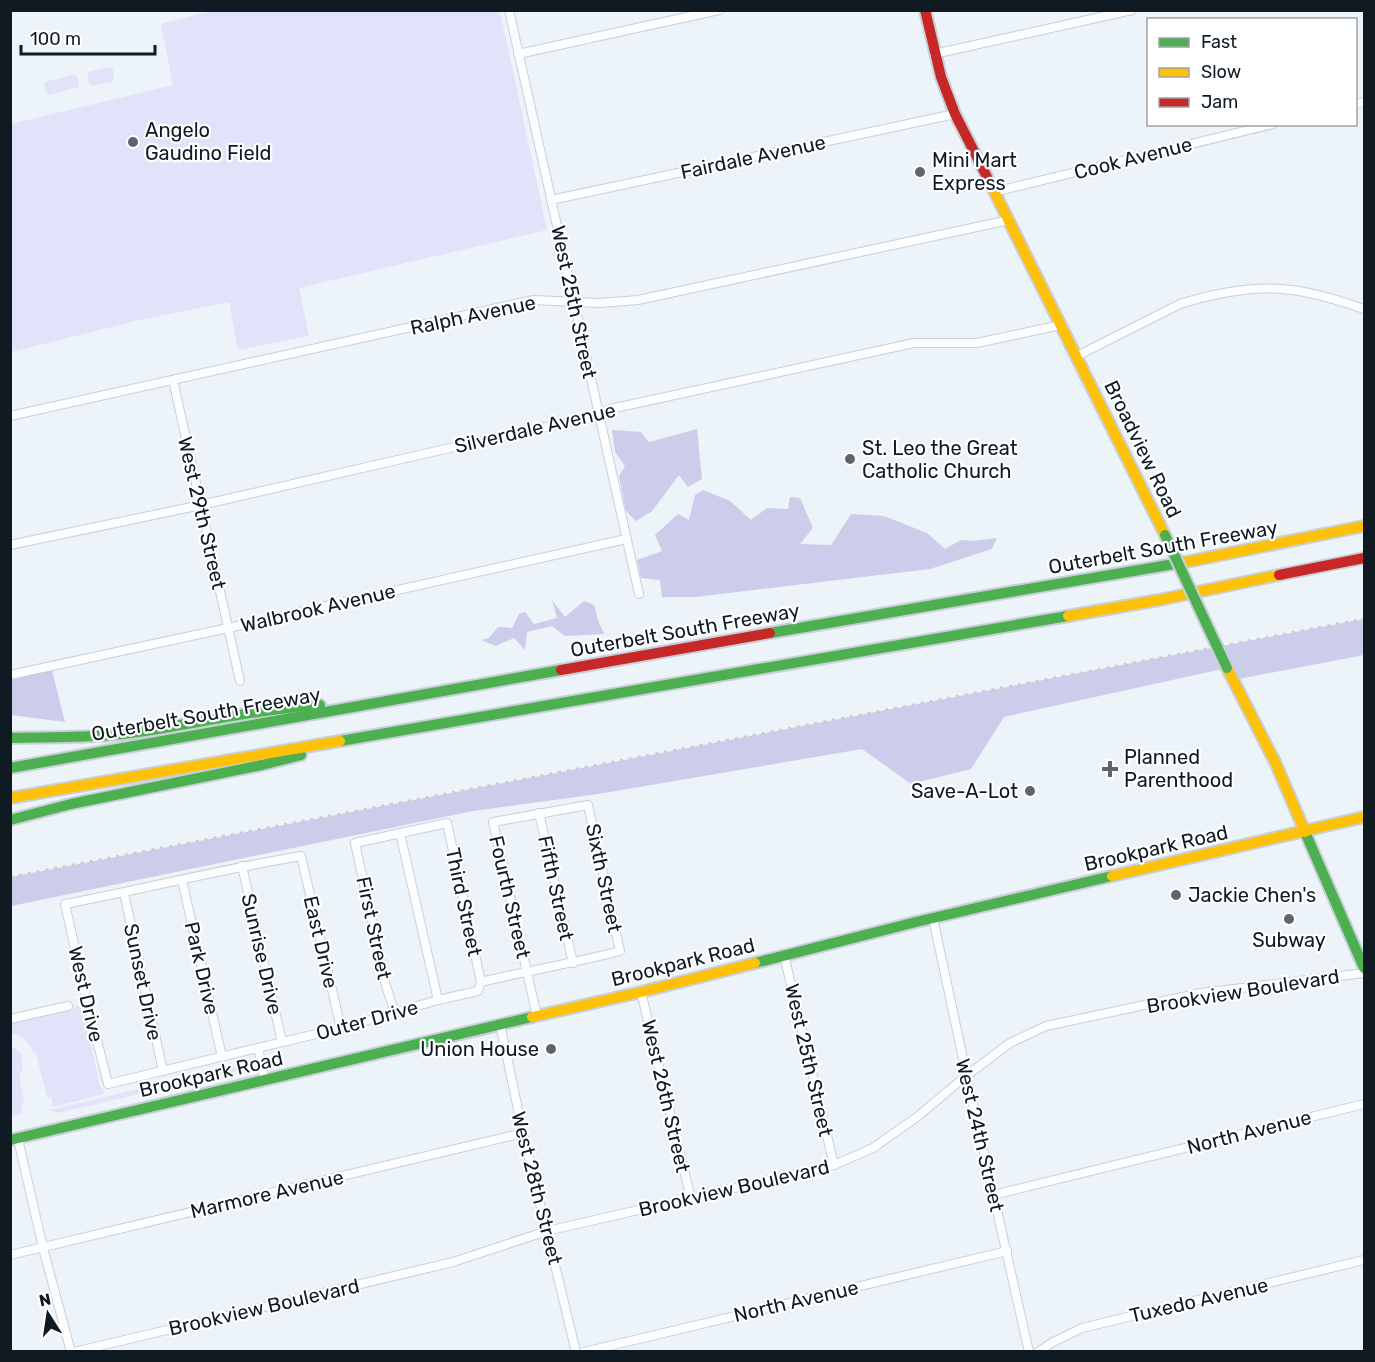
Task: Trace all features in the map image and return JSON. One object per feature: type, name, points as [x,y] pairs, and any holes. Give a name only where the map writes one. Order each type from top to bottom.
[{"type":"main road","name":"Broadview Road","points":[[925,10],[934,54],[955,114],[1077,356],[1227,668],[1276,764],[1365,970]]},
{"type":"main road","name":"Outerbelt South Freeway","points":[[10,768],[358,705],[1154,567],[1324,536],[1365,526]]},
{"type":"main road","points":[[10,798],[1147,602],[1365,558]]},
{"type":"main road","points":[[10,738],[110,735],[285,707],[358,705]]},
{"type":"main road","points":[[10,820],[71,804],[262,765],[356,738]]},
{"type":"main road","name":"Brookpark Road","points":[[14,1140],[641,992],[933,918],[1365,817]]},
{"type":"street","name":"West 25th Street","points":[[509,10],[639,594]]},
{"type":"street","points":[[518,54],[719,10]]},
{"type":"street","points":[[934,54],[1132,10]]},
{"type":"street","name":"Fairdale Avenue","points":[[551,200],[955,114]]},
{"type":"street","name":"Cook Avenue","points":[[994,192],[1265,126]]},
{"type":"street","name":"Ralph Avenue","points":[[10,416],[533,300],[600,303],[638,300],[1009,220]]},
{"type":"street","points":[[1077,356],[1180,304],[1230,292],[1271,288],[1290,290],[1342,301],[1365,309]]},
{"type":"street","name":"Silverdale Avenue","points":[[10,545],[201,505],[588,418],[610,409],[914,343],[976,343],[1061,325]]},
{"type":"street","name":"West 29th Street","points":[[173,380],[240,681]]},
{"type":"street","name":"Walbrook Avenue","points":[[10,675],[626,539]]},
{"type":"street","name":"Sixth Street","points":[[539,813],[588,805],[620,951]]},
{"type":"street","name":"Fourth Street","points":[[537,1016],[493,822],[539,813]]},
{"type":"street","name":"Fifth Street","points":[[539,813],[573,963]]},
{"type":"street","name":"Third Street","points":[[400,833],[447,823],[481,982]]},
{"type":"street","points":[[400,833],[438,1000]]},
{"type":"street","name":"First Street","points":[[395,1013],[386,986],[355,843],[400,833]]},
{"type":"street","name":"East Drive","points":[[242,866],[301,856],[341,1028]]},
{"type":"street","points":[[124,893],[242,866]]},
{"type":"street","name":"Sunrise Drive","points":[[242,866],[282,1042]]},
{"type":"street","name":"Park Drive","points":[[182,880],[222,1057]]},
{"type":"street","name":"West Drive","points":[[108,1084],[65,904],[124,893]]},
{"type":"street","name":"Sunset Drive","points":[[124,893],[163,1071]]},
{"type":"street","name":"West 24th Street","points":[[933,918],[966,1076],[1029,1352]]},
{"type":"street","name":"Outer Drive","points":[[108,1084],[341,1028],[477,991],[481,982],[620,951]]},
{"type":"street","name":"West 25th Street","points":[[784,955],[834,1165]]},
{"type":"street","name":"Brookview Boulevard","points":[[73,1352],[453,1262],[547,1232],[834,1165],[873,1148],[917,1117],[1010,1043],[1046,1026],[1201,993],[1365,970]]},
{"type":"street","name":"West 26th Street","points":[[641,992],[691,1199]]},
{"type":"street","points":[[10,1019],[68,1006]]},
{"type":"street","name":"West 28th Street","points":[[500,1024],[523,1133],[576,1352]]},
{"type":"street","points":[[258,1048],[265,1080]]},
{"type":"street","name":"North Avenue","points":[[993,1195],[1365,1104]]},
{"type":"street","name":"Marmore Avenue","points":[[10,1255],[523,1133]]},
{"type":"street","points":[[14,1140],[73,1352]]},
{"type":"street","name":"North Avenue","points":[[584,1352],[1007,1251]]},
{"type":"street","name":"Tuxedo Avenue","points":[[1038,1352],[1082,1328],[1365,1260]]},
{"type":"shaded area","points":[[215,10],[500,11],[547,230],[299,288],[309,336],[238,350],[229,302],[140,320],[11,352],[11,124],[173,85],[161,24]]},
{"type":"shaded area","points":[[111,67],[114,80],[112,82],[92,86],[88,80],[89,72]]},
{"type":"shaded area","points":[[72,75],[78,77],[79,87],[49,95],[46,93],[44,82]]},
{"type":"shaded area","points":[[697,429],[702,479],[688,487],[679,475],[652,511],[636,521],[626,511],[619,476],[625,466],[615,452],[612,430],[641,432],[649,442]]},
{"type":"shaded area","points":[[703,490],[730,501],[751,520],[767,508],[788,509],[790,497],[800,498],[813,528],[800,544],[831,545],[851,514],[884,516],[927,533],[945,549],[961,540],[997,538],[992,549],[930,569],[695,597],[662,597],[660,580],[641,578],[637,560],[662,551],[655,535],[678,514],[689,520],[695,495]]},
{"type":"shaded area","points":[[552,600],[565,617],[584,601],[594,605],[604,634],[565,636],[552,626],[527,632],[525,650],[514,638],[496,646],[481,640],[489,638],[498,627],[512,628],[519,614],[525,612],[534,624],[557,618]]},
{"type":"shaded area","points":[[1364,619],[1364,655],[1233,680],[1227,668],[1004,717],[971,769],[911,784],[862,749],[598,794],[473,811],[11,906],[11,877]]},
{"type":"shaded area","points":[[51,666],[65,722],[11,715],[11,675]]},
{"type":"shaded area","points":[[80,1006],[86,1020],[100,1087],[104,1094],[53,1107],[51,1097],[47,1097],[36,1053],[28,1042],[11,1034],[10,1024]]},
{"type":"shaded area","points":[[10,1047],[18,1050],[22,1060],[20,1081],[24,1103],[21,1104],[23,1114],[12,1116],[10,1113]]},
{"type":"shaded area","points":[[247,1063],[248,1068],[58,1113],[50,1110]]},
{"type":"railway","points":[[10,877],[1364,619]]},
{"type":"traffic: fast","points":[[1165,535],[1227,668]]},
{"type":"traffic: fast","points":[[770,633],[1186,562]]},
{"type":"traffic: fast","points":[[340,741],[1068,616]]},
{"type":"traffic: fast","points":[[10,768],[561,670]]},
{"type":"traffic: fast","points":[[10,738],[122,734],[252,713],[320,705]]},
{"type":"traffic: fast","points":[[10,820],[71,804],[301,755]]},
{"type":"traffic: fast","points":[[1305,832],[1364,968]]},
{"type":"traffic: fast","points":[[755,963],[1112,876]]},
{"type":"traffic: fast","points":[[10,1140],[532,1017]]},
{"type":"traffic: slow","points":[[987,177],[1165,535]]},
{"type":"traffic: slow","points":[[1186,562],[1364,526]]},
{"type":"traffic: slow","points":[[1068,616],[1279,575]]},
{"type":"traffic: slow","points":[[1227,668],[1276,764],[1305,832]]},
{"type":"traffic: slow","points":[[10,798],[340,741]]},
{"type":"traffic: slow","points":[[1112,876],[1364,817]]},
{"type":"traffic: slow","points":[[532,1017],[755,963]]},
{"type":"traffic: jam","points":[[925,10],[941,77],[955,114],[987,177]]},
{"type":"traffic: jam","points":[[1279,575],[1364,558]]},
{"type":"traffic: jam","points":[[561,670],[770,633]]},
{"type":"place","name":"Angelo Gaudino Field","points":[[133,142]]},
{"type":"place","name":"Mini Mart Express","points":[[920,172]]},
{"type":"place","name":"St. Leo the Great Catholic Church","points":[[850,459]]},
{"type":"place","name":"Planned Parenthood","points":[[1110,769]]},
{"type":"place","name":"Save-A-Lot","points":[[1030,791]]},
{"type":"place","name":"Jackie Chen's","points":[[1176,895]]},
{"type":"place","name":"Subway","points":[[1289,919]]},
{"type":"place","name":"Union House","points":[[551,1049]]}]
